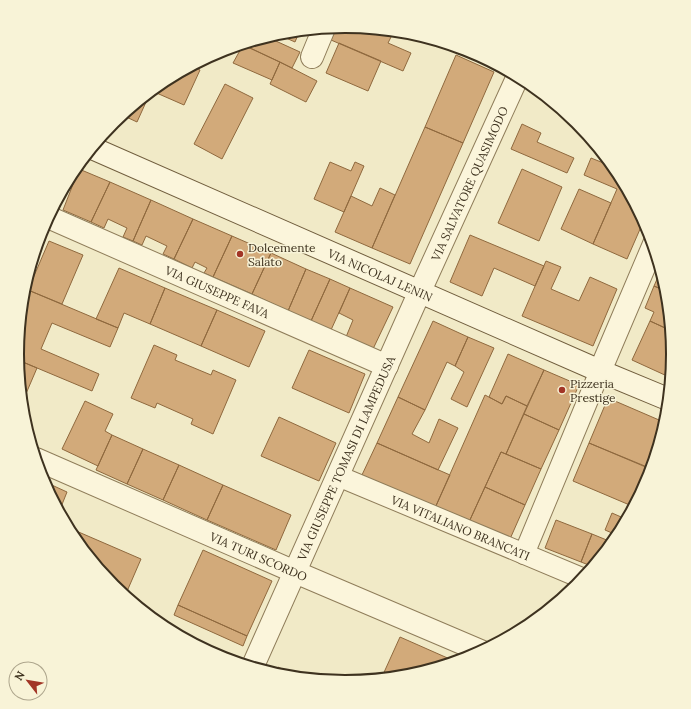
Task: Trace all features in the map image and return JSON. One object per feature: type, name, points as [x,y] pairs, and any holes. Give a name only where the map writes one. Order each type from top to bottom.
[{"type":"street","points":[[312,57],[321,34]]},
{"type":"street","name":"VIA SALVATORE QUASIMODO","points":[[420,291],[515,82]]},
{"type":"street","name":"VIA NICOLAJ LENIN","points":[[98,150],[600,371],[664,397]]},
{"type":"street","name":"VIA GIUSEPPE FAVA","points":[[53,219],[386,366]]},
{"type":"street","points":[[524,554],[650,252]]},
{"type":"street","name":"VIA GIUSEPPE TOMASI DI LAMPEDUSA","points":[[254,663],[420,291]]},
{"type":"street","name":"VIA TURI SCORDO","points":[[42,462],[476,649]]},
{"type":"street","name":"VIA VITALIANO BRANCATI","points":[[338,476],[578,576]]},
{"type":"building","points":[[334,34],[367,34],[391,37],[388,43],[411,53],[403,71],[331,40]]},
{"type":"building","points":[[297,37],[295,42],[287,38]]},
{"type":"building","points":[[275,41],[300,52],[292,68],[250,48]]},
{"type":"building","points":[[339,43],[381,61],[368,91],[326,73]]},
{"type":"building","points":[[249,48],[280,62],[272,80],[233,63],[240,51]]},
{"type":"building","points":[[456,55],[494,72],[463,143],[425,127]]},
{"type":"building","points":[[280,62],[317,81],[306,102],[270,84]]},
{"type":"building","points":[[198,69],[200,70],[184,105],[158,94]]},
{"type":"building","points":[[225,84],[253,98],[222,159],[194,144]]},
{"type":"building","points":[[146,103],[137,122],[128,118]]},
{"type":"building","points":[[522,124],[541,133],[537,142],[574,158],[567,173],[511,149]]},
{"type":"building","points":[[425,127],[463,143],[410,264],[372,248]]},
{"type":"building","points":[[591,158],[604,163],[634,212],[641,227],[627,259],[593,244],[617,189],[584,175]]},
{"type":"building","points":[[330,162],[351,171],[355,162],[364,166],[344,212],[314,199]]},
{"type":"building","points":[[522,169],[562,187],[539,241],[498,223]]},
{"type":"building","points":[[82,170],[110,182],[91,222],[63,210],[73,184]]},
{"type":"building","points":[[110,182],[151,200],[133,241],[123,237],[127,228],[108,219],[104,228],[91,222]]},
{"type":"building","points":[[380,188],[395,195],[372,248],[335,232],[351,196],[372,206]]},
{"type":"building","points":[[579,189],[611,203],[593,244],[561,229]]},
{"type":"building","points":[[151,200],[193,219],[174,259],[163,254],[167,246],[146,236],[142,245],[133,241]]},
{"type":"building","points":[[193,219],[232,236],[213,277],[204,273],[207,268],[195,262],[192,268],[174,259]]},
{"type":"building","points":[[470,235],[544,266],[535,286],[494,268],[482,296],[450,282]]},
{"type":"building","points":[[232,236],[271,253],[252,294],[213,277]]},
{"type":"building","points":[[49,241],[83,255],[62,304],[30,291],[34,277]]},
{"type":"building","points":[[271,253],[306,269],[288,311],[252,294]]},
{"type":"building","points":[[546,261],[561,267],[551,289],[579,301],[590,277],[617,289],[593,346],[522,316]]},
{"type":"building","points":[[119,268],[165,288],[150,324],[124,313],[118,328],[96,319]]},
{"type":"building","points":[[306,269],[330,279],[311,321],[288,311]]},
{"type":"building","points":[[658,278],[660,289],[654,286]]},
{"type":"building","points":[[330,279],[350,288],[331,330],[311,321]]},
{"type":"building","points":[[654,286],[660,289],[665,328],[650,321],[654,312],[645,308]]},
{"type":"building","points":[[165,288],[217,310],[201,346],[150,324]]},
{"type":"building","points":[[350,288],[393,307],[373,349],[346,337],[353,320],[339,313]]},
{"type":"building","points":[[30,291],[118,328],[110,347],[52,323],[41,349],[99,374],[92,391],[24,363],[25,333]]},
{"type":"building","points":[[217,310],[265,331],[249,367],[201,346]]},
{"type":"building","points":[[433,321],[468,337],[455,366],[447,362],[425,410],[398,397]]},
{"type":"building","points":[[650,321],[666,328],[667,354],[666,376],[632,360]]},
{"type":"building","points":[[468,337],[494,348],[467,407],[451,399],[464,372],[455,366]]},
{"type":"building","points":[[154,345],[177,355],[175,360],[211,375],[213,370],[236,380],[213,434],[191,424],[193,419],[157,403],[155,408],[131,398]]},
{"type":"building","points":[[309,350],[365,374],[349,413],[292,388]]},
{"type":"building","points":[[508,354],[544,370],[527,406],[506,396],[502,404],[489,397]]},
{"type":"building","points":[[24,363],[37,368],[27,392]]},
{"type":"building","points":[[544,370],[579,385],[559,430],[524,414]]},
{"type":"building","points":[[485,395],[502,404],[506,396],[527,406],[506,454],[501,452],[469,522],[435,508]]},
{"type":"building","points":[[398,397],[425,410],[412,434],[429,443],[439,419],[458,428],[438,470],[377,443]]},
{"type":"building","points":[[608,398],[660,420],[647,467],[589,443]]},
{"type":"building","points":[[85,401],[113,414],[105,431],[112,435],[98,466],[62,449]]},
{"type":"building","points":[[524,414],[559,430],[541,469],[506,454]]},
{"type":"building","points":[[279,417],[336,443],[319,481],[261,456]]},
{"type":"building","points":[[112,435],[143,449],[127,484],[96,470]]},
{"type":"building","points":[[377,443],[450,475],[435,508],[361,477]]},
{"type":"building","points":[[589,443],[647,467],[630,505],[573,481]]},
{"type":"building","points":[[143,449],[179,465],[163,500],[127,484]]},
{"type":"building","points":[[501,452],[541,469],[525,505],[485,487]]},
{"type":"building","points":[[179,465],[223,485],[207,520],[163,500]]},
{"type":"building","points":[[51,485],[67,492],[62,505]]},
{"type":"building","points":[[223,485],[291,515],[276,550],[207,520]]},
{"type":"building","points":[[485,487],[525,505],[510,539],[469,522]]},
{"type":"building","points":[[612,513],[622,518],[613,533],[605,530]]},
{"type":"building","points":[[556,520],[592,534],[581,562],[545,548]]},
{"type":"building","points":[[77,531],[141,559],[127,590],[118,582],[90,550]]},
{"type":"building","points":[[592,534],[608,540],[588,565],[581,562]]},
{"type":"building","points":[[203,550],[272,581],[247,636],[178,605]]},
{"type":"building","points":[[178,605],[247,636],[243,646],[174,615]]},
{"type":"building","points":[[400,637],[449,659],[408,670],[384,673]]},
{"type":"place","name":"Dolcemente Salato","points":[[240,254]]},
{"type":"place","name":"Pizzeria Prestige","points":[[562,390]]}]
